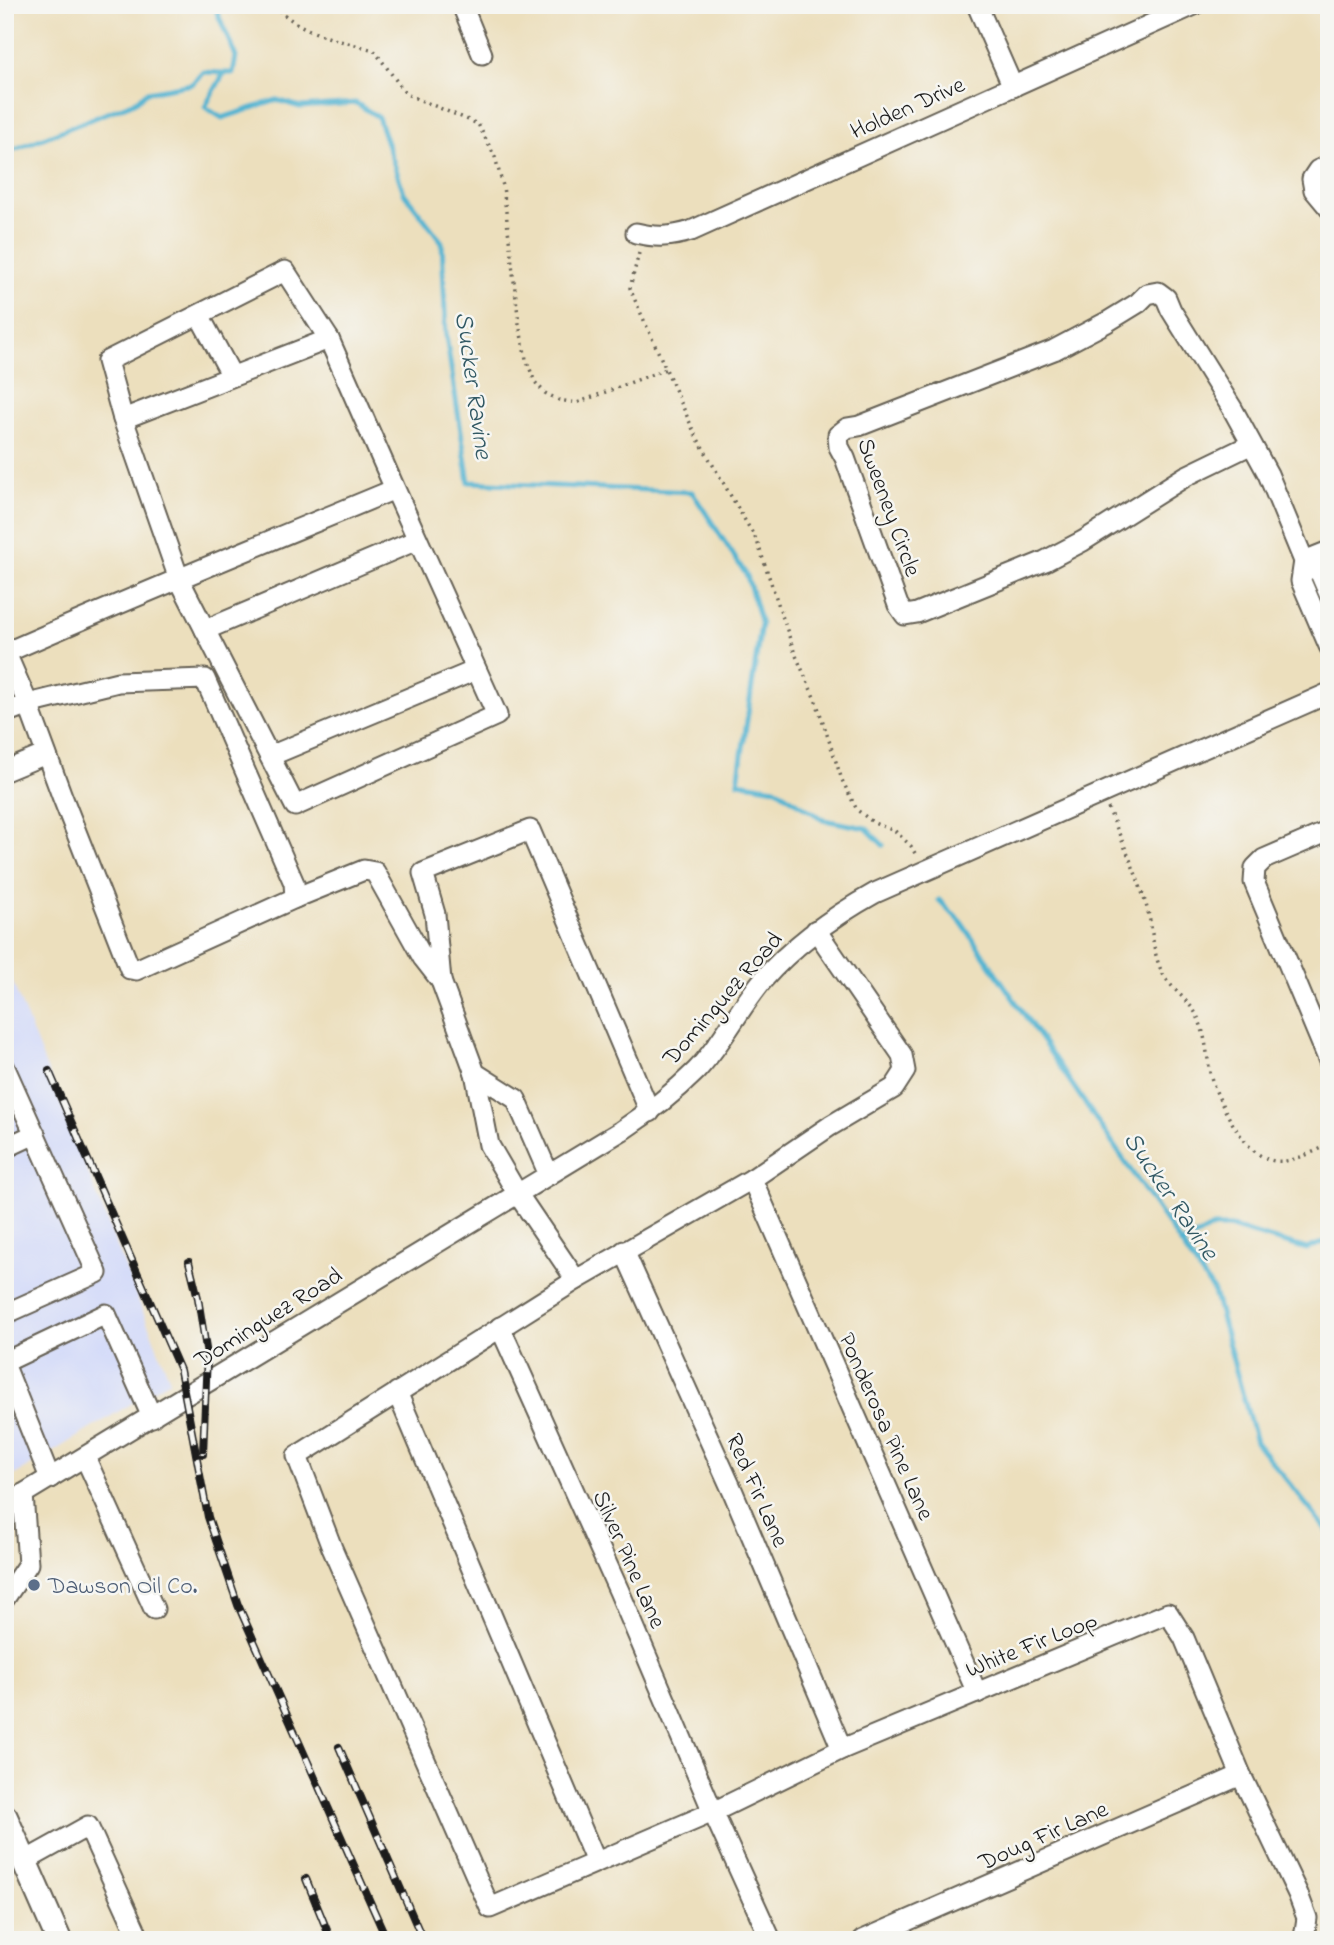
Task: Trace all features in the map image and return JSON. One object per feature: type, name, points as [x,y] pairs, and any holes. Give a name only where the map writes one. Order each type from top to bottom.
[{"type":"main road","points":[[5,1816],[59,1940]]},
{"type":"street","points":[[462,5],[482,54]]},
{"type":"street","points":[[977,5],[1013,86]]},
{"type":"street","name":"Holden Drive","points":[[640,234],[671,237],[691,231],[1194,5]]},
{"type":"street","points":[[1329,166],[1318,170],[1312,179],[1314,190],[1329,208]]},
{"type":"street","points":[[285,271],[329,339],[496,715],[295,806],[180,579],[123,419],[107,361],[285,271]]},
{"type":"street","name":"Sweeney Circle","points":[[1250,445],[1186,476],[1083,541],[1045,561],[927,607],[917,614],[905,615],[898,605],[839,447],[838,435],[847,428],[883,417],[1054,349],[1107,322],[1138,303],[1147,294],[1158,292],[1166,298],[1232,408],[1268,474],[1304,561],[1320,573],[1329,594]]},
{"type":"street","points":[[199,314],[232,376]]},
{"type":"street","points":[[123,419],[329,339]]},
{"type":"street","points":[[395,489],[6,653],[130,969],[136,970],[364,870],[375,872],[423,958],[441,981]]},
{"type":"street","points":[[205,630],[417,540]]},
{"type":"street","points":[[1304,561],[1329,551]]},
{"type":"street","name":"Sweeney Circle","points":[[1304,561],[1301,581],[1329,646]]},
{"type":"street","points":[[270,756],[476,670]]},
{"type":"street","points":[[5,713],[118,682],[205,679],[294,883],[295,898]]},
{"type":"street","name":"Dominguez Road","points":[[5,1505],[650,1112],[697,1070],[761,982],[816,930],[875,893],[1329,693]]},
{"type":"street","points":[[5,771],[46,754]]},
{"type":"street","points":[[576,1280],[517,1193],[489,1145],[475,1073],[441,981],[435,914],[423,873],[530,831],[650,1112]]},
{"type":"street","points":[[1329,831],[1264,859],[1255,868],[1254,882],[1329,1061]]},
{"type":"street","points":[[596,1862],[397,1392],[624,1251],[752,1179],[830,1126],[894,1088],[905,1071],[902,1055],[816,930]]},
{"type":"street","points":[[5,1068],[97,1273],[5,1314]]},
{"type":"street","points":[[475,1073],[516,1099],[549,1175]]},
{"type":"street","points":[[5,1147],[35,1134]]},
{"type":"street","name":"Ponderosa Pine Lane","points":[[752,1179],[977,1693]]},
{"type":"street","name":"Red Fir Lane","points":[[624,1251],[733,1492],[842,1749]]},
{"type":"street","points":[[50,1478],[5,1364],[106,1314],[152,1417]]},
{"type":"street","name":"Silver Pine Lane","points":[[499,1327],[624,1604],[713,1812]]},
{"type":"street","name":"White Fir Loop","points":[[397,1392],[296,1456],[332,1548],[490,1908],[713,1812],[842,1749],[1168,1613],[1184,1638],[1241,1775],[1298,1894],[1307,1918],[1304,1938],[1301,1940]]},
{"type":"street","points":[[85,1457],[154,1609]]},
{"type":"street","points":[[5,1598],[28,1564],[23,1494]]},
{"type":"street","name":"Doug Fir Lane","points":[[863,1940],[1241,1775]]},
{"type":"street","points":[[713,1812],[771,1940]]},
{"type":"street","points":[[25,1861],[88,1826],[140,1940]]},
{"type":"path","points":[[274,5],[282,14],[332,41],[374,50],[406,94],[478,124],[495,157],[503,186],[513,285],[526,359],[535,382],[545,393],[559,400],[577,402],[666,369]]},
{"type":"path","points":[[640,234],[630,288],[700,444],[757,541],[842,780],[857,810],[874,822],[895,831],[911,846],[924,871]]},
{"type":"path","points":[[1101,793],[1141,890],[1148,912],[1155,956],[1162,974],[1194,1008],[1206,1040],[1215,1088],[1236,1129],[1262,1157],[1276,1162],[1295,1159],[1329,1145]]},
{"type":"shaded area","points":[[5,963],[170,1380],[5,1481]]},
{"type":"waterway","points":[[214,5],[236,57],[233,73],[224,73]]},
{"type":"waterway","name":"Sucker Ravine","points":[[5,153],[135,102],[147,92],[192,84],[203,72],[224,73],[205,107],[222,118],[277,100],[300,107],[356,103],[378,117],[404,193],[442,242],[446,336],[469,482],[692,492],[747,576],[761,624],[738,782],[775,788],[824,820],[866,828],[883,845]]},
{"type":"waterway","name":"Sucker Ravine","points":[[939,900],[961,922],[1214,1292],[1256,1442],[1329,1533]]},
{"type":"waterway","points":[[1182,1244],[1213,1227],[1231,1227],[1307,1249],[1329,1240]]},
{"type":"railway","points":[[49,1071],[180,1370],[208,1517],[238,1605],[387,1940]]},
{"type":"railway","points":[[189,1262],[207,1355],[203,1454]]},
{"type":"railway","points":[[339,1747],[423,1940]]},
{"type":"railway","points":[[306,1879],[331,1940]]},
{"type":"place","name":"Dawson Oil Co.","points":[[34,1585]]}]
